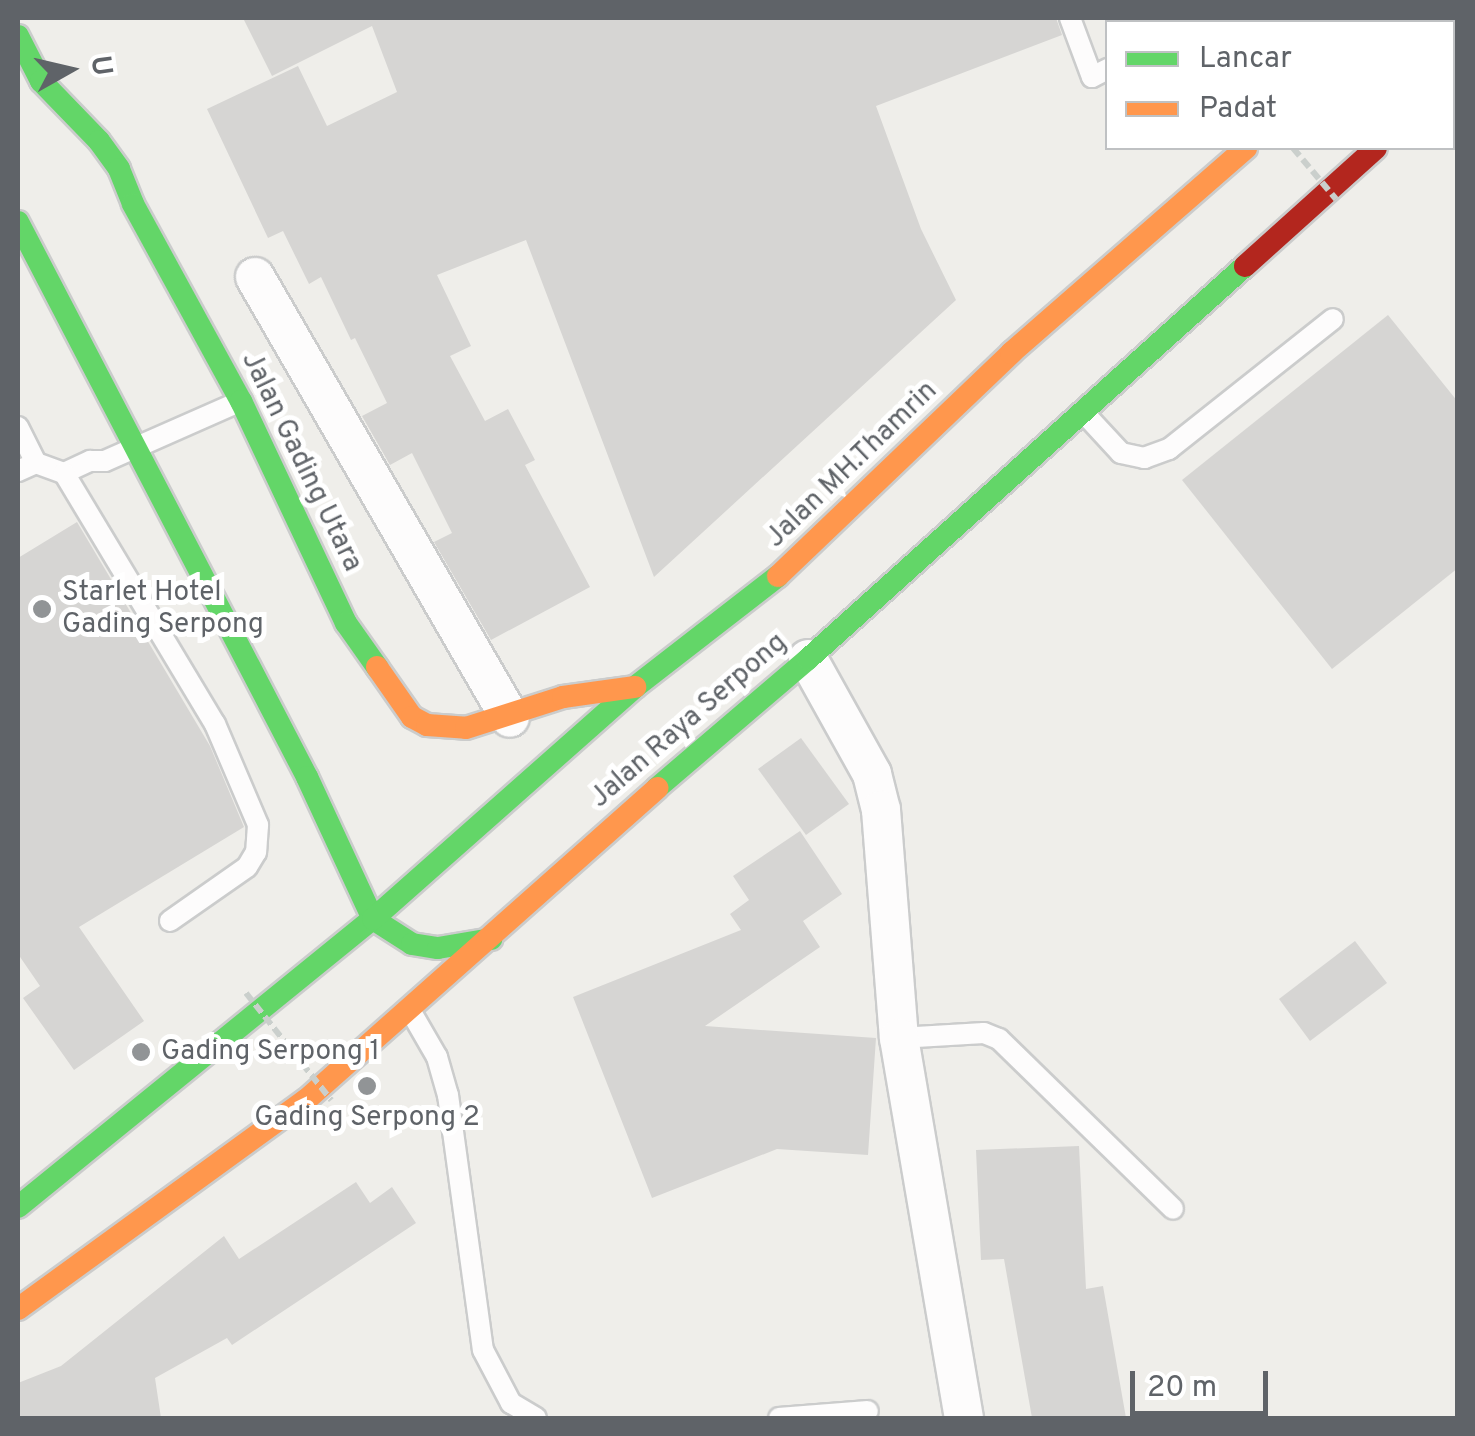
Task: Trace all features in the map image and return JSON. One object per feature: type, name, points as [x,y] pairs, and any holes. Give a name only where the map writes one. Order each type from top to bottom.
[{"type":"main road","name":"Jalan Gading Utara","points":[[18,36],[40,80],[99,141],[118,169],[132,204],[241,401],[346,623],[402,706],[426,726],[466,728],[510,718],[562,697],[635,687]]},
{"type":"main road","name":"Jalan MH.Thamrin","points":[[373,919],[635,687],[790,568],[1011,353],[1244,150]]},
{"type":"main road","name":"Jalan Raya Serpong","points":[[18,1310],[290,1112],[410,1010],[566,866],[808,659],[1374,150]]},
{"type":"main road","points":[[18,222],[308,777],[373,919],[412,944],[438,948],[491,939]]},
{"type":"main road","points":[[18,1207],[373,919]]},
{"type":"street","points":[[254,277],[510,718]]},
{"type":"street","points":[[808,659],[872,774],[881,810],[899,1038],[964,1418]]},
{"type":"lane","points":[[1070,18],[1092,77],[1105,71]]},
{"type":"lane","points":[[1082,410],[1121,454],[1144,458],[1156,454],[1168,449],[1333,319]]},
{"type":"lane","points":[[18,426],[27,467],[64,473],[90,461],[105,462],[129,438],[241,401]]},
{"type":"lane","points":[[64,473],[215,724],[258,824],[256,852],[247,867],[170,921]]},
{"type":"lane","points":[[410,1010],[437,1057],[448,1095],[483,1350],[511,1403],[536,1418]]},
{"type":"lane","points":[[899,1038],[984,1033],[999,1039],[1172,1208]]},
{"type":"lane","points":[[779,1418],[868,1410]]},
{"type":"path","points":[[1295,150],[1336,198]]},
{"type":"path","points":[[246,993],[332,1100]]},
{"type":"building","points":[[243,18],[1056,18],[1062,35],[876,106],[921,229],[956,300],[654,577],[526,240],[437,275],[471,346],[450,356],[485,421],[508,409],[535,460],[525,465],[590,587],[491,640],[434,542],[452,533],[412,453],[390,465],[362,416],[387,403],[355,338],[351,340],[321,277],[309,284],[283,231],[268,238],[207,109],[298,66],[327,126],[397,92],[372,26],[272,76]]},
{"type":"building","points":[[1388,315],[1458,402],[1458,568],[1332,669],[1182,480]]},
{"type":"building","points":[[77,522],[210,746],[244,827],[79,927],[144,1021],[74,1070],[23,998],[40,986],[18,954],[18,558]]},
{"type":"building","points":[[801,738],[849,804],[806,835],[758,769]]},
{"type":"building","points":[[800,831],[842,894],[803,921],[820,947],[705,1026],[876,1038],[868,1155],[777,1149],[652,1198],[573,997],[741,930],[730,914],[749,900],[733,876]]},
{"type":"building","points":[[1355,941],[1387,983],[1310,1041],[1279,999]]},
{"type":"building","points":[[1079,1146],[1086,1289],[1103,1286],[1126,1418],[1032,1418],[1004,1259],[981,1260],[976,1150]]},
{"type":"building","points":[[356,1182],[370,1203],[392,1187],[416,1223],[232,1345],[227,1338],[155,1378],[161,1418],[18,1418],[18,1383],[61,1366],[224,1236],[239,1259]]},
{"type":"traffic: fast","points":[[18,36],[41,81],[99,141],[119,169],[133,204],[241,401],[346,623],[377,667]]},
{"type":"traffic: fast","points":[[18,222],[307,777],[373,919],[412,944],[438,948],[491,939]]},
{"type":"traffic: fast","points":[[657,788],[808,659],[1245,266]]},
{"type":"traffic: fast","points":[[18,1207],[373,919],[635,687],[778,576]]},
{"type":"traffic: slow","points":[[778,576],[1011,353],[1244,150]]},
{"type":"traffic: slow","points":[[377,667],[412,717],[427,725],[466,728],[563,697],[635,687]]},
{"type":"traffic: slow","points":[[18,1309],[306,1100],[657,788]]},
{"type":"traffic: jam","points":[[1245,266],[1374,150]]},
{"type":"place","name":"Starlet Hotel Gading Serpong","points":[[42,609]]},
{"type":"place","name":"Gading Serpong 1","points":[[141,1052]]},
{"type":"place","name":"Gading Serpong 2","points":[[367,1086]]}]
